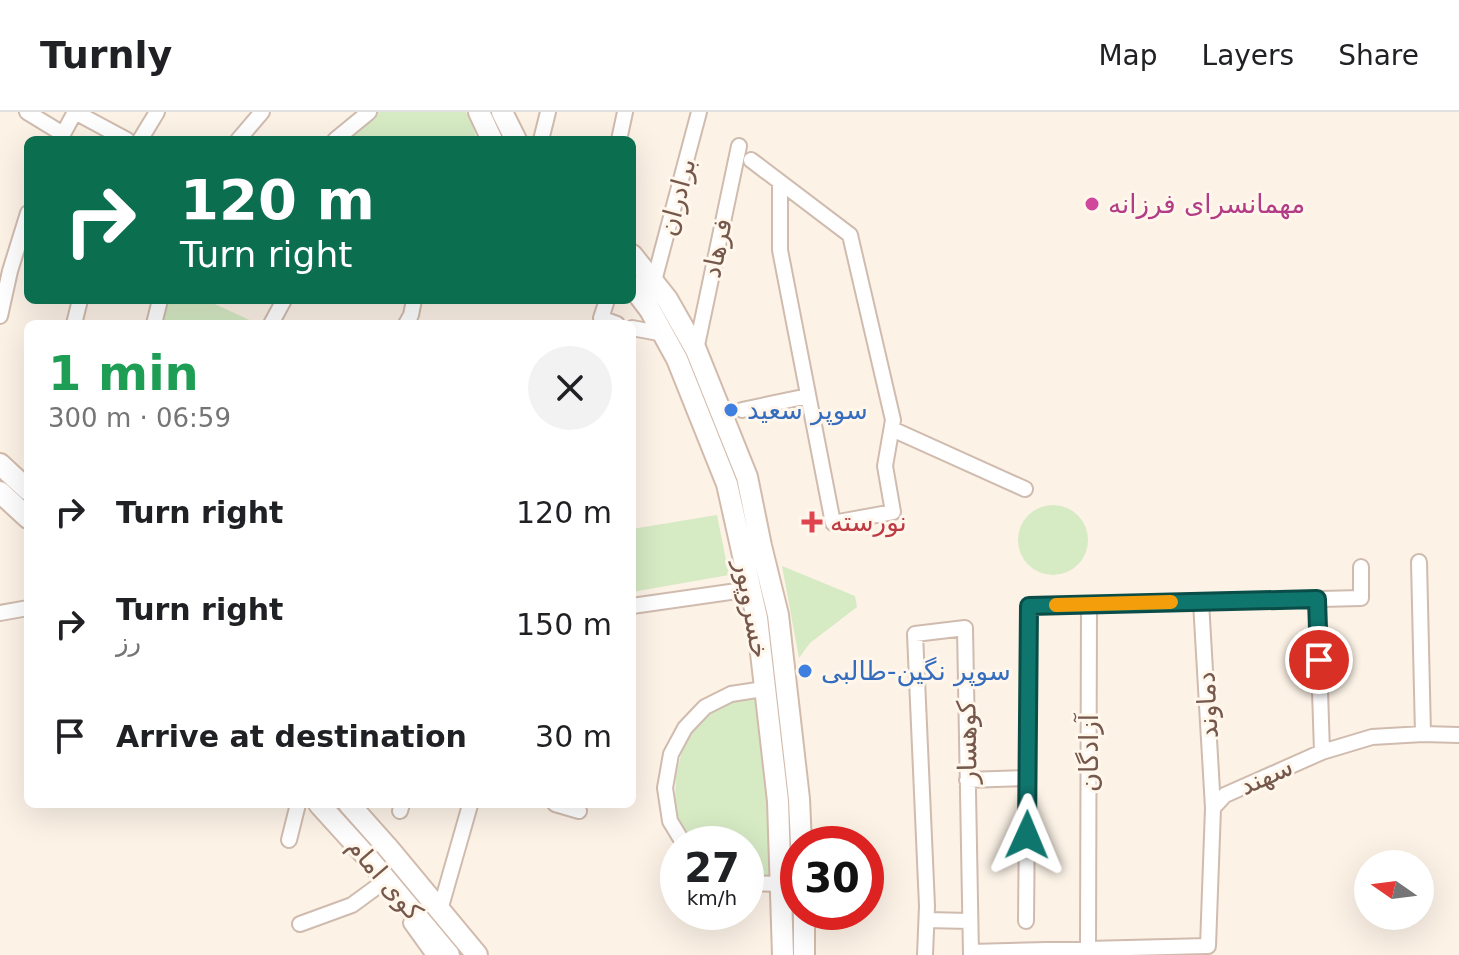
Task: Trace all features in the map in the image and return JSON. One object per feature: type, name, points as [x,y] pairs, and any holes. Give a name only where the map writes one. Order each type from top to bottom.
[{"type":"street","points":[[27,112],[61,136]]},
{"type":"street","points":[[63,136],[75,112],[120,136]]},
{"type":"street","points":[[142,136],[157,112]]},
{"type":"street","points":[[241,136],[262,112]]},
{"type":"street","points":[[340,136],[369,112]]},
{"type":"street","points":[[479,112],[490,136]]},
{"type":"street","points":[[502,112],[514,136]]},
{"type":"street","points":[[542,136],[548,112]]},
{"type":"street","points":[[620,136],[625,112]]},
{"type":"street","name":"برادران","points":[[654,281],[699,112]]},
{"type":"street","name":"فرهاد","points":[[692,358],[739,146]]},
{"type":"street","points":[[751,160],[850,235],[893,420],[885,466],[893,512],[833,523],[780,250],[780,182]]},
{"type":"street","points":[[780,224],[789,206],[797,203],[815,208]]},
{"type":"street","points":[[0,316],[24,226]]},
{"type":"street","name":"خسروپور","points":[[636,260],[667,299],[692,358],[727,484],[778,615],[799,799],[796,826]]},
{"type":"street","name":"خسروپور","points":[[636,291],[664,334],[692,358]]},
{"type":"street","points":[[636,329],[664,334]]},
{"type":"street","points":[[742,410],[808,396]]},
{"type":"street","points":[[892,429],[1025,489]]},
{"type":"street","points":[[9,484],[24,511]]},
{"type":"street","name":"خسروپور","points":[[751,549],[751,589],[778,801],[788,826]]},
{"type":"street","points":[[1419,562],[1423,734]]},
{"type":"street","points":[[1026,921],[1029,606],[1361,598],[1361,567]]},
{"type":"street","points":[[636,605],[751,589]]},
{"type":"street","points":[[1317,599],[1322,752]]},
{"type":"street","name":"دماوند","points":[[1201,602],[1213,808]]},
{"type":"street","name":"آزادگان","points":[[1088,950],[1089,604]]},
{"type":"street","points":[[0,613],[24,609]]},
{"type":"street","name":"کوهسار","points":[[927,920],[915,634],[965,628],[971,954],[1208,946]]},
{"type":"street","points":[[673,826],[665,788],[671,754],[685,728],[705,707],[731,694],[764,689]]},
{"type":"street","name":"سهند","points":[[1208,946],[1213,808],[1225,795],[1322,752],[1372,737],[1459,735]]},
{"type":"street","points":[[967,780],[1027,778]]},
{"type":"street","points":[[289,840],[297,808]]},
{"type":"street","name":"کوی امام","points":[[322,808],[449,955]]},
{"type":"street","name":"کوی امام","points":[[353,808],[477,955]]},
{"type":"street","points":[[440,910],[469,808]]},
{"type":"street","points":[[569,808],[579,811]]},
{"type":"street","points":[[300,924],[352,905],[373,869],[434,955]]},
{"type":"street","points":[[925,955],[927,920],[969,921]]},
{"type":"street","name":"خسروپور","points":[[782,930],[783,955]]},
{"type":"street","points":[[804,930],[804,955]]},
{"type":"green space","points":[[372,112],[466,112],[476,136],[342,136]]},
{"type":"green space","points":[[165,304],[215,304],[249,320],[163,320]]},
{"type":"green space","points":[[1046,505],[1060,505],[1082,520],[1088,540],[1086,553],[1078,565],[1060,575],[1046,575],[1024,560],[1018,547],[1018,533],[1033,511]]},
{"type":"green space","points":[[717,515],[729,575],[636,591],[636,528]]},
{"type":"green space","points":[[782,566],[855,596],[857,607],[810,643],[799,658]]},
{"type":"green space","points":[[760,693],[772,876],[764,875],[764,826],[680,826],[675,800],[676,776],[683,746],[697,718],[739,696]]},
{"type":"slow traffic","points":[[1056,605],[1171,602]]},
{"type":"place","name":"مهمانسرای فرزانه","points":[[1092,204]]},
{"type":"place","name":"سوپر سعید","points":[[731,410]]},
{"type":"place","name":"نورسته","points":[[812,522]]},
{"type":"place","name":"سوپر نگین-طالبی","points":[[805,671]]},
{"type":"route","points":[[1027,835],[1029,606],[1317,599],[1319,660]]}]
